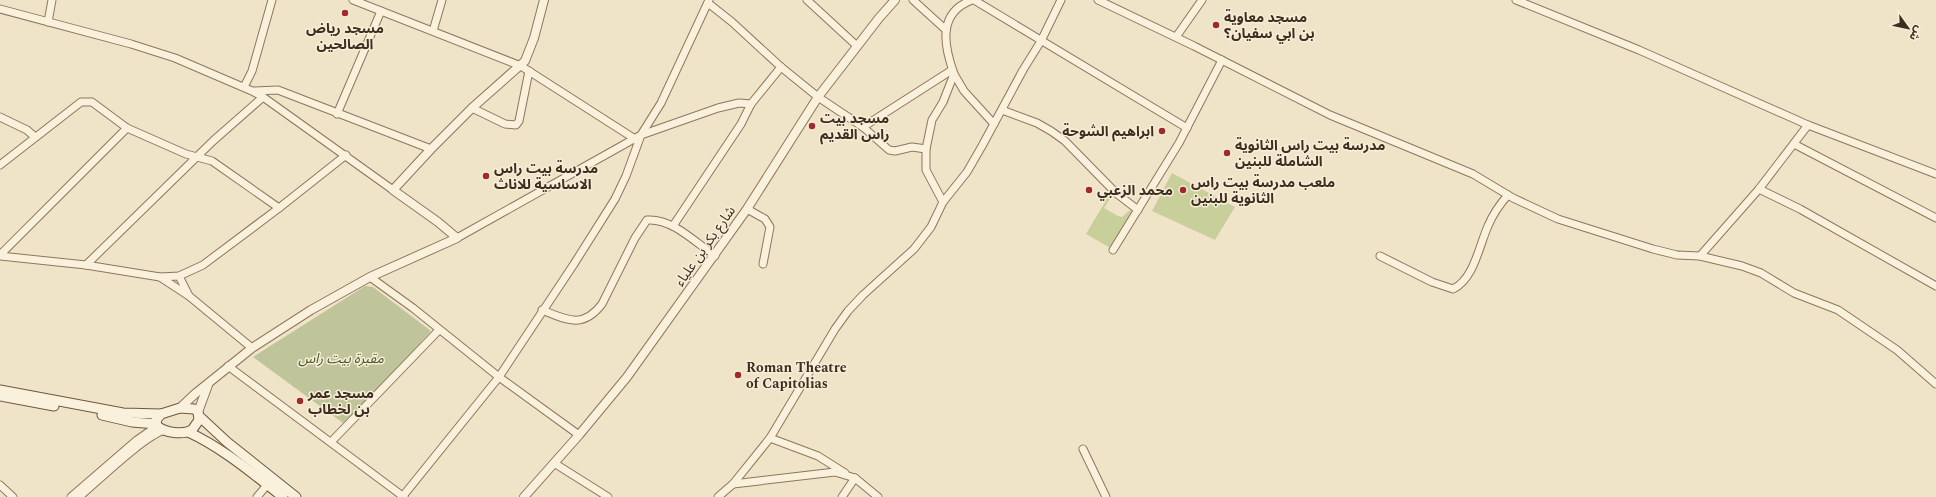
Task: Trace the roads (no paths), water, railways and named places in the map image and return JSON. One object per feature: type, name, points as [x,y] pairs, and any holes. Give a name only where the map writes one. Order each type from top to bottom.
[{"type":"main road","points":[[0,390],[123,413],[161,414],[180,408],[194,409],[227,442],[296,497]]},
{"type":"main road","points":[[0,396],[188,432],[207,440],[219,448],[283,497]]},
{"type":"main road","points":[[159,427],[158,417],[161,414]]},
{"type":"main road","points":[[188,432],[195,428],[198,414]]},
{"type":"street","points":[[48,22],[52,0]]},
{"type":"street","points":[[244,87],[252,71],[272,0]]},
{"type":"street","points":[[353,0],[521,66],[635,139]]},
{"type":"street","points":[[433,31],[442,0]]},
{"type":"street","points":[[393,190],[430,149],[472,108],[521,66],[528,55],[534,38],[544,0]]},
{"type":"street","points":[[807,0],[857,46]]},
{"type":"street","name":"شارع بكر بن علياء","points":[[524,497],[579,435],[627,377],[748,209],[818,98],[857,46],[895,0]]},
{"type":"street","points":[[913,0],[946,30]]},
{"type":"street","points":[[994,124],[964,91],[953,72],[948,58],[946,30],[948,23],[955,11],[960,6],[973,0],[1187,128]]},
{"type":"street","points":[[718,497],[733,484],[770,438],[839,323],[863,295],[919,243],[931,227],[943,202],[967,172],[1023,70],[1041,42],[1061,0]]},
{"type":"street","points":[[1098,0],[1176,37],[1336,118],[1473,174],[1508,195],[1558,219],[1645,247],[1677,255],[1700,256],[1754,270],[1794,293],[1832,307],[1897,350],[1936,384]]},
{"type":"street","points":[[1176,37],[1202,0]]},
{"type":"street","points":[[1516,0],[1639,50],[1808,125],[1936,174]]},
{"type":"street","points":[[228,366],[404,496],[499,377],[615,199],[642,135],[661,103],[708,2],[818,98],[863,127],[875,139],[891,151],[912,147],[926,149]]},
{"type":"street","points":[[0,9],[131,44],[175,58],[252,91],[263,97],[346,155],[438,222],[457,238]]},
{"type":"street","points":[[337,114],[382,11]]},
{"type":"street","points":[[1113,250],[1187,128],[1222,60]]},
{"type":"street","points":[[673,226],[741,124],[750,104],[781,67]]},
{"type":"street","points":[[472,108],[506,124],[516,125],[519,121],[529,71]]},
{"type":"street","points":[[863,127],[953,72]]},
{"type":"street","points":[[943,202],[926,170],[926,149],[932,120],[943,102],[953,72]]},
{"type":"street","points":[[252,91],[278,90],[430,149]]},
{"type":"street","points":[[86,265],[198,157],[263,97]]},
{"type":"street","points":[[0,166],[35,137],[84,101],[92,102],[127,128],[186,154],[212,160],[279,208]]},
{"type":"street","points":[[180,408],[228,366],[252,348],[311,310],[370,277],[457,238],[642,135],[718,108],[739,102],[750,104]]},
{"type":"street","points":[[1002,110],[1037,123],[1051,131],[1065,142],[1116,193],[1138,210]]},
{"type":"street","points":[[0,117],[27,130],[35,137]]},
{"type":"street","points":[[1700,256],[1759,189],[1808,125]]},
{"type":"street","points":[[0,255],[127,128]]},
{"type":"street","points":[[1794,144],[1936,218]]},
{"type":"street","points":[[0,255],[86,265],[160,277],[179,276],[203,264],[279,208],[346,155]]},
{"type":"street","points":[[1759,189],[1800,209],[1936,286]]},
{"type":"street","points":[[1380,256],[1432,282],[1453,289],[1464,280],[1493,215],[1508,195]]},
{"type":"street","points":[[748,209],[765,219],[770,227],[763,264]]},
{"type":"street","points":[[542,310],[572,321],[586,319],[595,313],[607,296],[642,225],[647,220],[655,220],[673,226],[715,256]]},
{"type":"street","points":[[179,276],[189,296]]},
{"type":"street","points":[[160,277],[189,296],[252,348]]},
{"type":"street","points":[[370,277],[499,377],[579,435]]},
{"type":"street","points":[[331,442],[439,330]]},
{"type":"street","points":[[198,414],[209,383]]},
{"type":"street","points":[[71,497],[136,440],[159,427]]},
{"type":"street","points":[[79,497],[157,433],[159,427]]},
{"type":"street","points":[[770,438],[818,456],[852,477],[878,497]]},
{"type":"street","points":[[1083,449],[1106,497]]},
{"type":"street","points":[[554,463],[608,497]]},
{"type":"street","points":[[733,484],[835,472],[852,477]]},
{"type":"street","points":[[842,497],[852,477]]},
{"type":"street","points":[[257,497],[267,484]]},
{"type":"street","points":[[0,485],[13,497]]},
{"type":"place","name":"مسجد رياض الصالحين","points":[[345,13]]},
{"type":"place","name":"مسجد معاوية بن ابي سفيان؟","points":[[1216,25]]},
{"type":"place","name":"مسجد بيت راس القديم","points":[[812,126]]},
{"type":"place","name":"ابراهيم الشوحة","points":[[1162,131]]},
{"type":"place","name":"مدرسة بيت راس الثانوية الشاملة للبنين","points":[[1227,153]]},
{"type":"place","name":"مدرسة بيت راس الاساسية للاناث","points":[[486,176]]},
{"type":"place","name":"محمد الزعبي","points":[[1089,190]]},
{"type":"place","name":"ملعب مدرسة بيت راس الثانوية للبنين","points":[[1183,190]]},
{"type":"place","name":"Roman Theatre of Capitolias","points":[[738,375]]},
{"type":"place","name":"مسجد عمر بن لخطاب","points":[[300,401]]},
{"type":"park label","name":"مقبرة بيت راس","points":[[341,358]]}]
